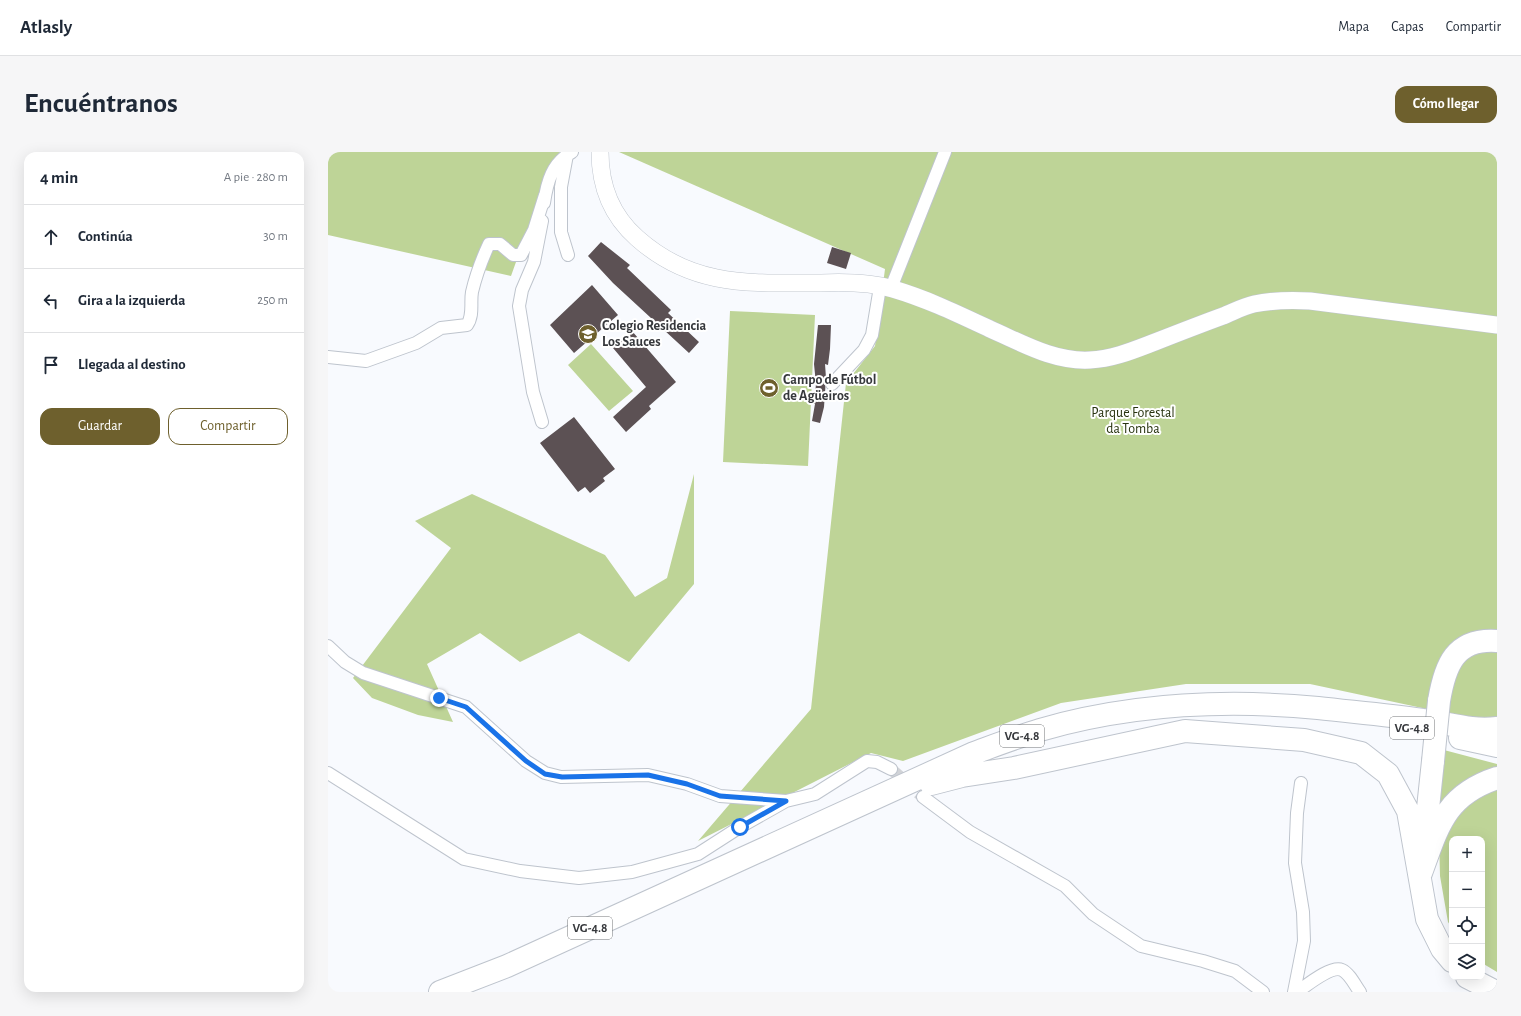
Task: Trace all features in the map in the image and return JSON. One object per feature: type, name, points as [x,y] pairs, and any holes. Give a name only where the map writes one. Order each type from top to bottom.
[{"type":"highway","points":[[1421,873],[1432,761],[1443,677],[1452,657],[1465,646],[1482,640],[1497,641]]},
{"type":"highway","name":"VG-4.8","points":[[440,992],[507,966],[974,753],[1040,730],[1112,714],[1170,706],[1220,703],[1281,704],[1328,709],[1497,746]]},
{"type":"highway","points":[[1328,709],[1424,720],[1478,730],[1497,728]]},
{"type":"highway","points":[[738,861],[785,848],[934,783],[962,776],[1014,768],[1185,730],[1304,740],[1361,753],[1388,774],[1408,811],[1421,873],[1427,919],[1442,950],[1449,958]]},
{"type":"highway","points":[[1421,873],[1437,831],[1446,813],[1461,796],[1480,784],[1497,778]]},
{"type":"highway","points":[[1473,980],[1496,992]]},
{"type":"street","points":[[600,152],[600,168],[603,185],[612,207],[627,229],[648,248],[674,263],[700,275],[727,281],[757,283],[851,282],[886,288],[938,304],[1039,351],[1067,360],[1090,360],[1116,357],[1252,304],[1279,300],[1310,301],[1497,325]]},
{"type":"street","points":[[832,384],[864,350],[872,335],[886,288],[945,152]]},
{"type":"street","points":[[328,357],[366,361],[416,343],[441,328],[467,325],[471,320],[472,292],[481,262],[489,244],[500,244],[514,256],[521,255],[534,230],[554,167],[569,154]]},
{"type":"street","points":[[568,255],[561,232],[561,187],[569,154]]},
{"type":"street","points":[[542,422],[534,392],[519,306],[522,290],[534,262],[539,243],[546,195]]},
{"type":"street","points":[[328,646],[345,662],[363,673],[466,707],[526,761],[545,774],[562,777],[648,775],[687,784],[720,796],[786,801]]},
{"type":"street","points":[[328,773],[464,859],[520,871],[579,878],[632,872],[698,854],[740,827],[786,801],[815,794],[867,761],[877,762],[891,769]]},
{"type":"street","points":[[1294,992],[1304,941],[1303,912],[1295,863],[1297,813],[1301,783]]},
{"type":"street","points":[[923,797],[970,832],[1065,886],[1093,914],[1141,946],[1203,961],[1234,971],[1263,992]]},
{"type":"street","points":[[1298,992],[1327,972],[1336,969],[1342,970],[1360,992]]},
{"type":"green space","points":[[328,152],[560,152],[551,164],[511,276],[328,235]]},
{"type":"green space","name":"Parque Forestal da Tomba","points":[[619,152],[1497,152],[1497,724],[1310,684],[1186,684],[1061,703],[903,761],[871,753],[698,841],[811,709],[846,383],[875,346],[885,269]]},
{"type":"green space","name":"Campo de Fútbol de Agüeiros","points":[[730,311],[815,315],[808,466],[723,462]]},
{"type":"green space","points":[[591,344],[633,391],[609,411],[568,365]]},
{"type":"green space","points":[[694,474],[694,584],[629,662],[579,633],[520,662],[480,633],[427,664],[453,722],[418,715],[372,698],[353,678],[451,548],[415,521],[472,494],[605,555],[635,597],[667,578]]},
{"type":"green space","points":[[1444,750],[1497,764],[1497,972],[1485,965],[1485,836],[1449,836],[1449,924],[1440,876],[1438,799]]},
{"type":"building","points":[[601,242],[630,265],[627,268],[671,310],[668,313],[699,342],[689,353],[613,283],[588,256]]},
{"type":"building","points":[[832,247],[851,253],[846,269],[827,263]]},
{"type":"building","points":[[592,285],[618,315],[574,353],[550,325]]},
{"type":"building","points":[[818,325],[831,325],[828,365],[825,364],[826,378],[824,407],[820,423],[812,421],[815,404],[816,384],[814,364]]},
{"type":"building","points":[[632,331],[676,382],[649,406],[651,409],[626,432],[613,417],[646,387],[613,348]]},
{"type":"building","points":[[574,417],[615,469],[603,478],[605,481],[590,493],[585,487],[578,492],[540,443]]},
{"type":"tunnel","points":[[891,769],[923,797]]},
{"type":"place","name":"Colegio Residencia Los Sauces","points":[[588,334]]},
{"type":"place","name":"Campo de Fútbol de Agüeiros","points":[[769,388]]},
{"type":"route","points":[[439,698],[466,707],[526,761],[545,774],[562,777],[648,775],[687,784],[720,796],[741,799],[786,801],[740,827]]}]
